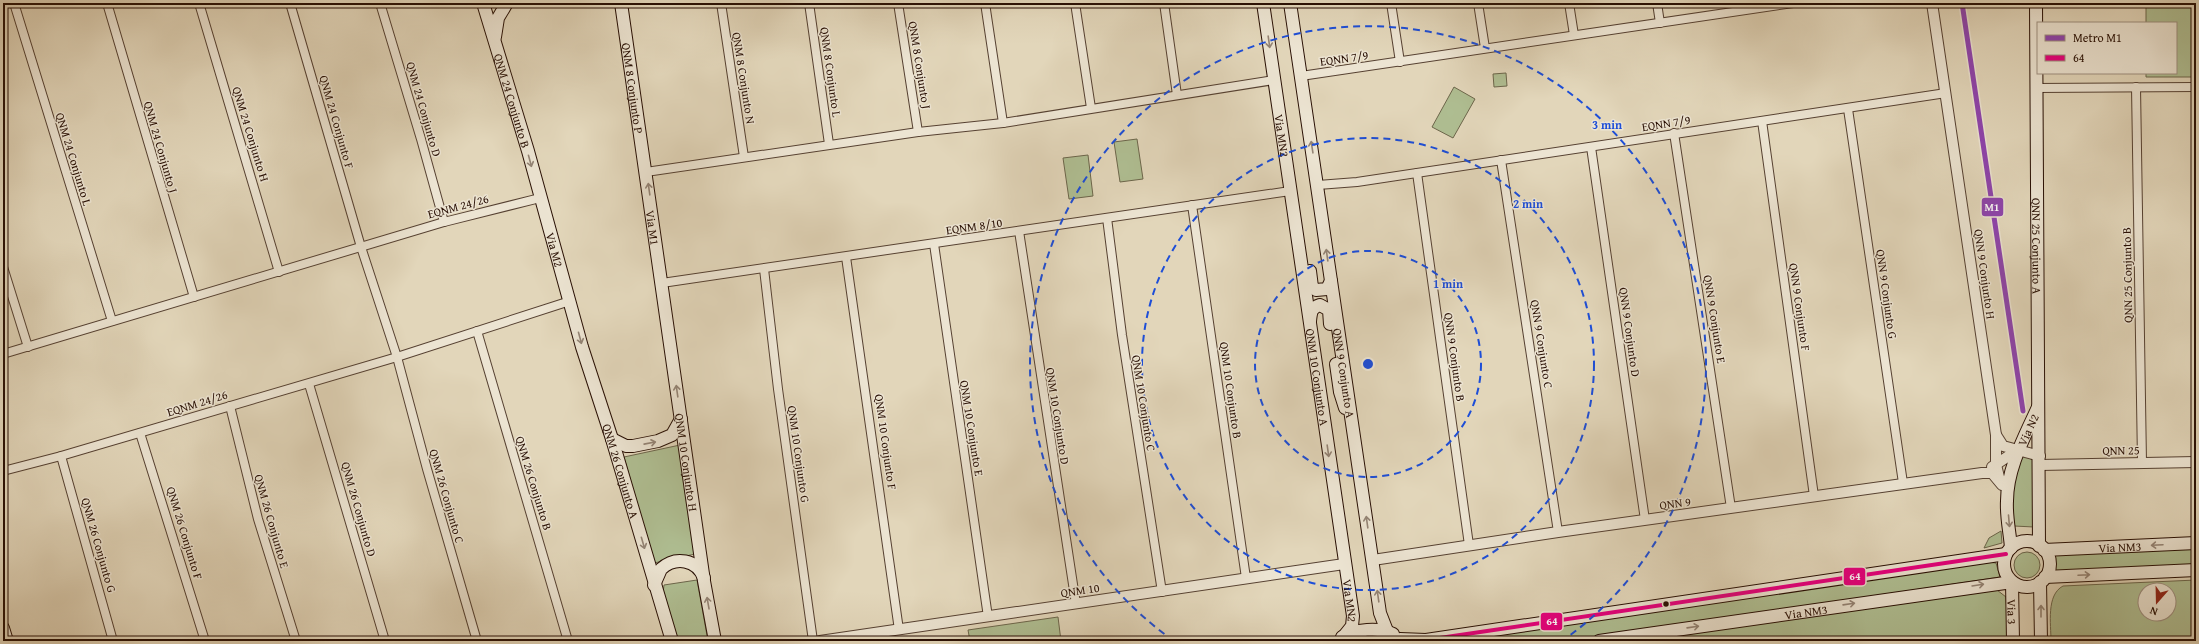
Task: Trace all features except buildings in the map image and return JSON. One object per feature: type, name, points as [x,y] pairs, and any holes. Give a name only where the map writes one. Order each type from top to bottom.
[{"type":"main road","name":"QNM 24 Conjunto B","points":[[483,3],[540,198]]},
{"type":"main road","points":[[495,41],[498,18],[507,3]]},
{"type":"main road","name":"Via MN2","points":[[1263,3],[1290,191]]},
{"type":"main road","points":[[1283,3],[1289,39],[1300,72]]},
{"type":"main road","points":[[1290,3],[1318,185]]},
{"type":"main road","points":[[2036,3],[2036,88]]},
{"type":"main road","name":"QNM 8 Conjunto P","points":[[620,5],[646,172]]},
{"type":"main road","name":"QNN 25 Conjunto A","points":[[2036,88],[2040,404]]},
{"type":"main road","name":"Via M1","points":[[646,172],[662,283]]},
{"type":"main road","points":[[1288,175],[1302,221],[1312,287],[1316,290],[1327,289],[1331,281]]},
{"type":"main road","name":"QNN 9 Conjunto A","points":[[1318,185],[1373,560]]},
{"type":"main road","name":"QNM 10 Conjunto A","points":[[1290,191],[1344,564]]},
{"type":"main road","name":"Via M2","points":[[540,198],[570,301]]},
{"type":"main road","name":"QNM 10 Conjunto H","points":[[662,283],[704,581],[715,641]]},
{"type":"main road","name":"QNM 26 Conjunto A","points":[[570,301],[582,347],[612,439],[654,585],[672,641]]},
{"type":"main road","points":[[1309,324],[1311,310],[1314,307],[1320,305],[1329,310],[1340,392],[1355,434]]},
{"type":"main road","name":"Via N2","points":[[2009,551],[2007,502],[2008,485],[2019,449],[2040,404]]},
{"type":"main road","name":"Via N2","points":[[2040,404],[2042,461],[2042,548]]},
{"type":"main road","points":[[612,439],[626,446],[658,441],[672,435],[681,419]]},
{"type":"main road","points":[[2041,641],[2043,579],[2049,567],[2049,560],[2042,548],[2027,542],[2018,543],[2009,551],[2004,567],[2012,582],[2021,586],[2029,587],[2043,579],[2196,570]]},
{"type":"main road","name":"Via NM3","points":[[2042,548],[2196,543]]},
{"type":"main road","points":[[1341,638],[1363,631],[1387,631],[1401,640],[1426,640],[2009,551]]},
{"type":"main road","points":[[1373,560],[1380,612],[1387,631]]},
{"type":"main road","points":[[654,585],[661,569],[675,561],[687,561],[696,567],[704,581]]},
{"type":"main road","name":"Via MN2","points":[[1341,638],[1352,626],[1353,616],[1344,564]]},
{"type":"main road","name":"Via NM3","points":[[1599,641],[2012,582]]},
{"type":"main road","name":"Via 3","points":[[2012,582],[2013,641]]},
{"type":"main road","points":[[3,628],[7,641]]},
{"type":"street","name":"QNM 24 Conjunto L","points":[[14,3],[112,321]]},
{"type":"street","name":"QNM 24 Conjunto J","points":[[107,3],[194,297]]},
{"type":"street","name":"QNM 24 Conjunto H","points":[[199,3],[280,272]]},
{"type":"street","name":"QNM 24 Conjunto F","points":[[290,3],[361,247]]},
{"type":"street","name":"QNM 24 Conjunto D","points":[[380,3],[421,139],[444,222]]},
{"type":"street","name":"QNM 8 Conjunto N","points":[[721,3],[744,157]]},
{"type":"street","name":"QNM 8 Conjunto L","points":[[809,3],[829,144]]},
{"type":"street","name":"QNM 8 Conjunto J","points":[[898,3],[918,132]]},
{"type":"street","points":[[985,3],[1003,122]]},
{"type":"street","points":[[1075,3],[1091,108]]},
{"type":"street","points":[[1164,3],[1177,95]]},
{"type":"street","points":[[1391,3],[1400,62]]},
{"type":"street","points":[[1478,3],[1485,48]]},
{"type":"street","points":[[1569,3],[1574,35]]},
{"type":"street","points":[[1657,3],[1660,23]]},
{"type":"street","name":"EQNN 7/9","points":[[1300,72],[1400,62],[1485,48],[1660,23],[1748,6],[1793,3]]},
{"type":"street","name":"QNN 9 Conjunto H","points":[[1932,3],[1996,435],[1996,465],[2007,502]]},
{"type":"street","points":[[646,172],[829,144],[1003,122],[1274,80]]},
{"type":"street","name":"QNN 25 Conjunto B","points":[[2136,87],[2142,462]]},
{"type":"street","points":[[2036,88],[2196,87]]},
{"type":"street","name":"EQNN 7/9","points":[[1318,185],[1417,173],[1946,93]]},
{"type":"street","name":"QNN 9 Conjunto G","points":[[1848,109],[1903,483]]},
{"type":"street","name":"QNN 9 Conjunto F","points":[[1762,121],[1814,496]]},
{"type":"street","name":"QNN 9 Conjunto E","points":[[1674,133],[1731,508]]},
{"type":"street","name":"QNN 9 Conjunto D","points":[[1591,147],[1645,520]]},
{"type":"street","name":"QNN 9 Conjunto C","points":[[1501,160],[1558,532]]},
{"type":"street","name":"QNN 9 Conjunto B","points":[[1417,173],[1469,545]]},
{"type":"street","name":"EQNM 8/10","points":[[662,283],[1290,191]]},
{"type":"street","name":"EQNM 24/26","points":[[3,354],[444,222],[540,198]]},
{"type":"street","name":"QNM 10 Conjunto B","points":[[1192,205],[1246,578]]},
{"type":"street","name":"QNM 10 Conjunto C","points":[[1107,218],[1122,335],[1162,592]]},
{"type":"street","name":"QNM 10 Conjunto D","points":[[1019,231],[1076,604]]},
{"type":"street","name":"QNM 10 Conjunto E","points":[[934,244],[988,617]]},
{"type":"street","points":[[361,247],[397,357]]},
{"type":"street","name":"QNM 10 Conjunto F","points":[[846,257],[899,630]]},
{"type":"street","points":[[3,267],[28,347]]},
{"type":"street","name":"QNM 10 Conjunto G","points":[[764,269],[813,641]]},
{"type":"street","name":"EQNM 24/26","points":[[3,471],[61,456],[309,384],[570,301]]},
{"type":"street","name":"QNM 26 Conjunto B","points":[[477,331],[568,641]]},
{"type":"street","name":"QNM 26 Conjunto C","points":[[397,357],[476,641]]},
{"type":"street","name":"QNM 26 Conjunto D","points":[[309,384],[385,641]]},
{"type":"street","name":"QNM 26 Conjunto E","points":[[230,406],[258,519],[296,641]]},
{"type":"street","name":"QNM 26 Conjunto F","points":[[140,433],[205,641]]},
{"type":"street","points":[[1996,435],[2003,446],[2019,449],[2042,461]]},
{"type":"street","name":"QNN 9","points":[[1373,560],[1558,532],[1982,473],[2019,449]]},
{"type":"street","name":"QNM 26 Conjunto G","points":[[61,456],[113,641]]},
{"type":"street","name":"QNN 25","points":[[2042,461],[2196,462]]},
{"type":"street","points":[[1982,473],[1992,473],[2002,485]]},
{"type":"street","name":"QNM 10","points":[[820,641],[1162,592],[1344,564]]},
{"type":"green space","points":[[2146,3],[2196,3],[2196,77],[2146,77],[2146,74],[2177,74],[2177,22],[2146,22]]},
{"type":"green space","points":[[1506,73],[1507,86],[1494,87],[1493,74]]},
{"type":"green space","points":[[1454,87],[1475,99],[1453,138],[1432,127]]},
{"type":"green space","points":[[1137,139],[1143,179],[1120,182],[1114,142]]},
{"type":"green space","points":[[1088,155],[1093,196],[1069,199],[1063,158]]},
{"type":"green space","points":[[680,445],[695,554],[654,563],[624,457]]},
{"type":"green space","points":[[2022,455],[2033,460],[2034,527],[2014,526],[2014,481]]},
{"type":"green space","points":[[2001,531],[2002,543],[1984,548],[1989,538]]},
{"type":"green space","points":[[2196,548],[2196,567],[2053,571],[2052,555]]},
{"type":"green space","points":[[2027,552],[2036,556],[2040,565],[2036,574],[2027,578],[2018,574],[2014,565],[2018,556]]},
{"type":"green space","points":[[1988,562],[1996,563],[2000,577],[1572,641],[1451,641]]},
{"type":"green space","points":[[697,580],[708,641],[677,641],[663,593],[664,585]]},
{"type":"green space","points":[[2196,580],[2196,641],[2051,641],[2051,610],[2054,596],[2063,586],[2137,583],[2137,622],[2177,622],[2177,582],[2152,582]]},
{"type":"green space","points":[[1997,590],[2006,597],[2009,641],[1638,641]]},
{"type":"green space","points":[[1058,617],[1061,641],[970,641],[968,630]]},
{"type":"metro line","name":"M1","points":[[1962,3],[2023,411]]},
{"type":"transit line","name":"64","points":[[1400,639],[1426,640],[2006,554]]}]
